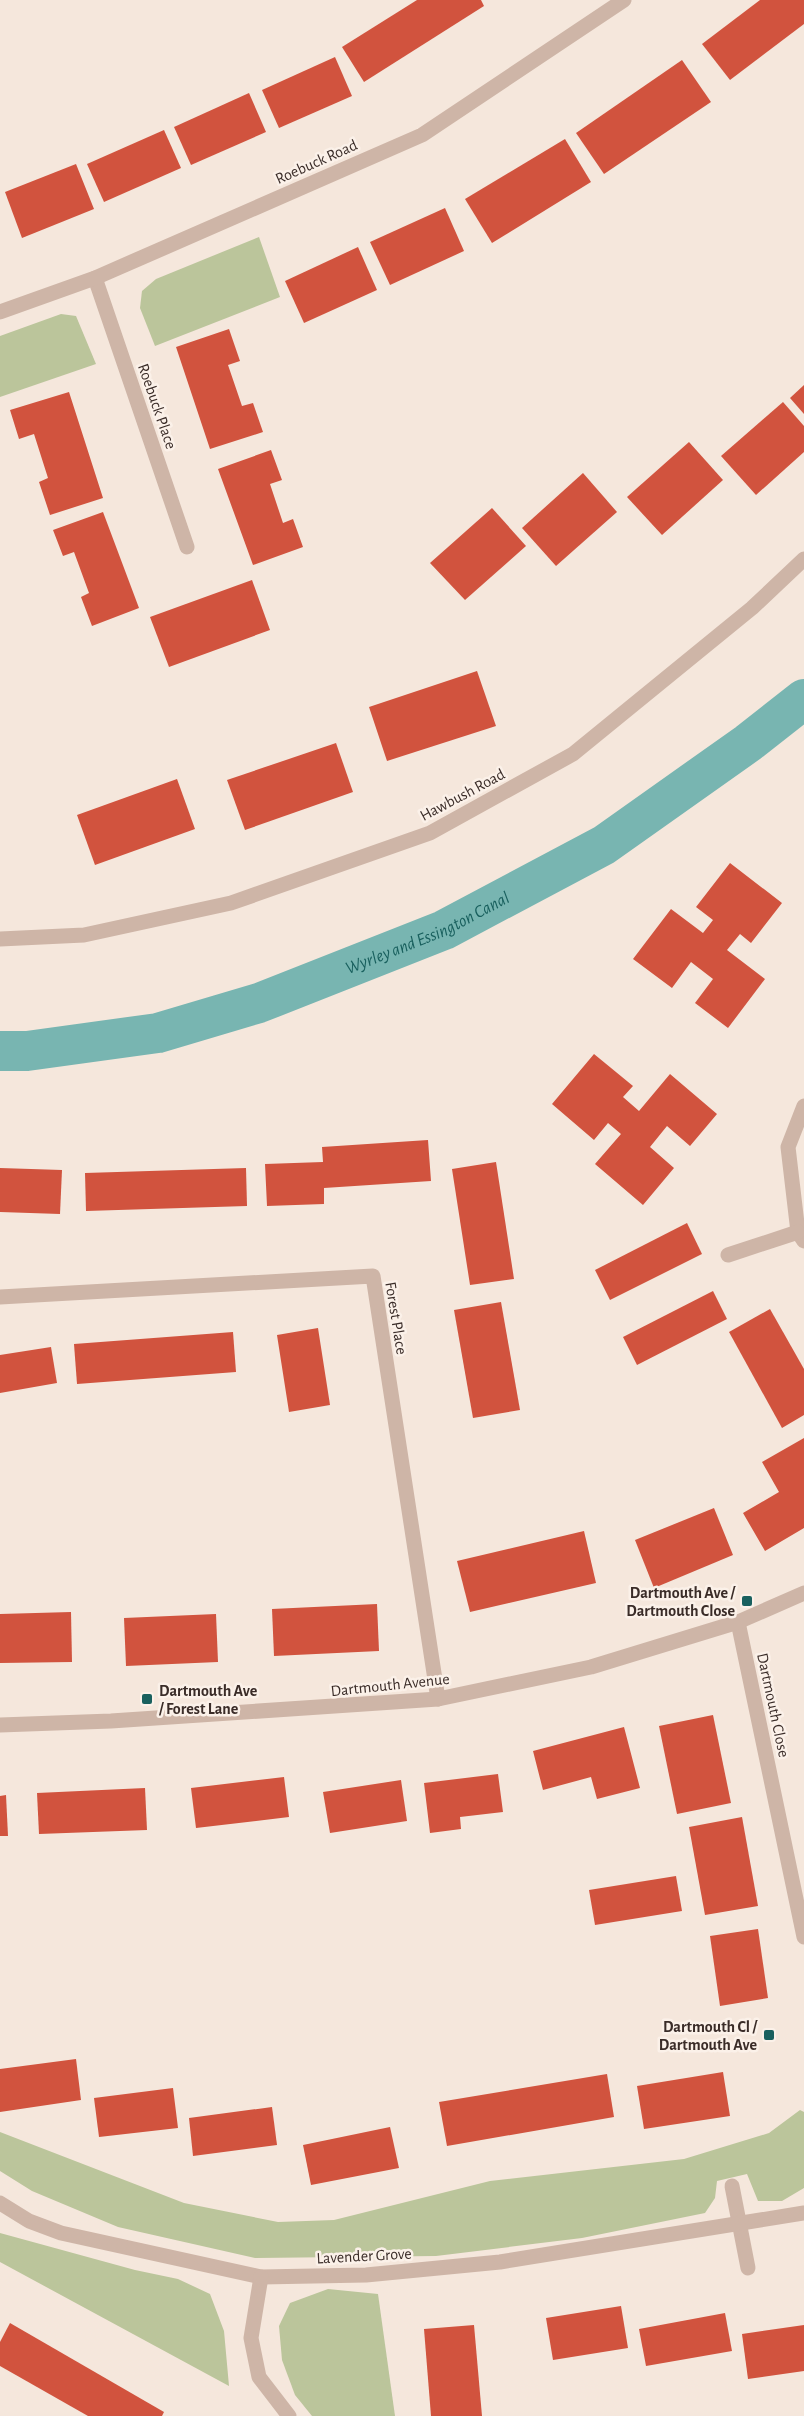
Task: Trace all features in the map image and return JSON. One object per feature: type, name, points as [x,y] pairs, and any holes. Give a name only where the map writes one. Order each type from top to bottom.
[{"type":"street","name":"Roebuck Road","points":[[0,312],[95,278],[422,135],[624,0]]},
{"type":"street","name":"Roebuck Place","points":[[95,278],[187,547]]},
{"type":"street","name":"Hawbush Road","points":[[0,939],[84,935],[231,903],[430,833],[573,754],[752,608],[804,559]]},
{"type":"street","points":[[728,1255],[801,1236],[788,1147],[804,1106]]},
{"type":"street","name":"Forest Place","points":[[0,1297],[373,1276],[438,1699]]},
{"type":"street","name":"Dartmouth Avenue","points":[[0,1725],[135,1719],[438,1699],[591,1667],[738,1622],[804,1593]]},
{"type":"street","name":"Dartmouth Close","points":[[738,1622],[804,1937]]},
{"type":"street","points":[[732,2186],[747,2268]]},
{"type":"street","name":"Lavender Grove","points":[[0,2203],[29,2221],[62,2233],[261,2277],[366,2275],[500,2262],[804,2213]]},
{"type":"street","points":[[261,2277],[251,2338],[259,2377],[289,2416]]},
{"type":"green space","points":[[259,237],[280,297],[155,346],[140,308],[142,291],[156,279]]},
{"type":"green space","points":[[61,314],[76,316],[96,364],[0,397],[0,336]]},
{"type":"green space","points":[[800,2110],[804,2112],[804,2188],[782,2201],[758,2201],[747,2174],[717,2181],[715,2198],[705,2213],[582,2238],[436,2256],[255,2258],[118,2227],[32,2191],[0,2171],[0,2132],[184,2203],[278,2222],[334,2220],[490,2181],[684,2159],[769,2133]]},
{"type":"green space","points":[[0,2233],[135,2270],[178,2279],[210,2294],[224,2331],[229,2386],[0,2262]]},
{"type":"green space","points":[[328,2289],[378,2294],[395,2416],[312,2416],[295,2395],[282,2360],[279,2326],[290,2303]]},
{"type":"building","points":[[417,0],[481,0],[484,6],[364,82],[342,47]]},
{"type":"building","points":[[760,0],[804,0],[804,24],[730,80],[702,44]]},
{"type":"building","points":[[335,57],[352,96],[279,128],[262,90]]},
{"type":"building","points":[[682,60],[711,102],[604,174],[576,133]]},
{"type":"building","points":[[249,93],[266,132],[191,165],[174,127]]},
{"type":"building","points":[[164,130],[181,168],[104,202],[87,164]]},
{"type":"building","points":[[565,139],[591,182],[492,243],[465,199]]},
{"type":"building","points":[[76,164],[94,209],[22,238],[5,192]]},
{"type":"building","points":[[445,208],[464,251],[390,285],[370,242]]},
{"type":"building","points":[[358,247],[377,290],[304,323],[285,281]]},
{"type":"building","points":[[229,329],[240,361],[228,365],[242,406],[253,403],[263,432],[210,449],[176,347]]},
{"type":"building","points":[[804,385],[804,414],[790,398]]},
{"type":"building","points":[[69,392],[103,498],[50,515],[39,482],[48,478],[34,434],[19,439],[10,410]]},
{"type":"building","points":[[783,402],[804,426],[804,452],[756,495],[721,456]]},
{"type":"building","points":[[689,442],[723,480],[662,535],[627,497]]},
{"type":"building","points":[[271,450],[282,480],[270,484],[283,523],[293,519],[303,547],[253,565],[218,469]]},
{"type":"building","points":[[583,473],[617,512],[556,566],[522,528]]},
{"type":"building","points":[[492,508],[526,546],[465,600],[430,563]]},
{"type":"building","points":[[103,512],[139,608],[92,626],[81,597],[89,593],[74,552],[63,556],[53,530]]},
{"type":"building","points":[[252,580],[270,630],[169,667],[150,617]]},
{"type":"building","points":[[477,671],[496,726],[387,761],[369,707]]},
{"type":"building","points":[[336,743],[353,792],[245,830],[227,780]]},
{"type":"building","points":[[177,779],[195,829],[95,865],[77,815]]},
{"type":"building","points":[[730,863],[782,903],[751,943],[740,934],[727,950],[765,979],[728,1028],[695,1003],[713,979],[691,962],[672,988],[633,959],[671,909],[703,933],[713,920],[696,907]]},
{"type":"building","points":[[594,1054],[633,1086],[623,1097],[639,1111],[670,1074],[717,1114],[690,1146],[667,1126],[650,1147],[674,1168],[643,1205],[595,1164],[621,1134],[608,1123],[594,1140],[552,1104]]},
{"type":"building","points":[[428,1140],[431,1181],[324,1188],[324,1204],[267,1206],[265,1164],[323,1162],[322,1147]]},
{"type":"building","points":[[496,1162],[514,1279],[470,1285],[452,1169]]},
{"type":"building","points":[[0,1168],[62,1170],[60,1214],[0,1212]]},
{"type":"building","points":[[246,1168],[247,1206],[86,1211],[85,1173]]},
{"type":"building","points":[[687,1223],[702,1254],[610,1300],[595,1270]]},
{"type":"building","points":[[713,1291],[727,1319],[637,1365],[623,1337]]},
{"type":"building","points":[[501,1302],[520,1410],[473,1418],[454,1310]]},
{"type":"building","points":[[770,1309],[804,1369],[804,1415],[782,1428],[729,1332]]},
{"type":"building","points":[[318,1328],[330,1405],[289,1412],[277,1335]]},
{"type":"building","points":[[233,1332],[236,1372],[77,1384],[74,1344]]},
{"type":"building","points":[[51,1347],[57,1383],[0,1393],[0,1355]]},
{"type":"building","points":[[804,1438],[804,1528],[765,1551],[743,1513],[779,1492],[762,1462]]},
{"type":"building","points":[[714,1508],[733,1555],[654,1588],[635,1540]]},
{"type":"building","points":[[584,1531],[596,1583],[470,1612],[457,1561]]},
{"type":"building","points":[[377,1604],[379,1651],[274,1656],[272,1609]]},
{"type":"building","points":[[71,1612],[72,1662],[0,1663],[0,1614]]},
{"type":"building","points":[[216,1614],[218,1662],[126,1666],[124,1618]]},
{"type":"building","points":[[713,1715],[731,1803],[677,1814],[659,1726]]},
{"type":"building","points":[[624,1727],[640,1788],[597,1799],[591,1777],[543,1790],[533,1751]]},
{"type":"building","points":[[498,1774],[503,1812],[460,1817],[461,1829],[430,1833],[424,1783]]},
{"type":"building","points":[[284,1777],[289,1817],[196,1828],[191,1788]]},
{"type":"building","points":[[401,1780],[407,1821],[330,1833],[323,1792]]},
{"type":"building","points":[[145,1788],[147,1830],[39,1834],[37,1793]]},
{"type":"building","points":[[6,1795],[8,1836],[0,1836],[0,1796]]},
{"type":"building","points":[[742,1817],[758,1906],[705,1915],[689,1827]]},
{"type":"building","points":[[676,1876],[682,1911],[595,1925],[589,1890]]},
{"type":"building","points":[[758,1929],[768,1998],[720,2006],[710,1936]]},
{"type":"building","points":[[76,2059],[81,2100],[0,2112],[0,2069]]},
{"type":"building","points":[[723,2072],[730,2116],[644,2129],[637,2086]]},
{"type":"building","points":[[607,2074],[614,2117],[447,2146],[439,2102]]},
{"type":"building","points":[[173,2088],[178,2128],[99,2137],[94,2098]]},
{"type":"building","points":[[272,2107],[277,2145],[193,2156],[189,2118]]},
{"type":"building","points":[[390,2127],[399,2168],[311,2185],[303,2145]]},
{"type":"building","points":[[621,2306],[628,2348],[553,2360],[546,2318]]},
{"type":"building","points":[[725,2313],[732,2351],[646,2366],[639,2329]]},
{"type":"building","points":[[10,2323],[164,2412],[162,2416],[88,2416],[0,2366],[0,2342]]},
{"type":"building","points":[[474,2325],[482,2416],[431,2416],[424,2329]]},
{"type":"building","points":[[804,2325],[804,2371],[748,2379],[742,2334]]},
{"type":"waterway","name":"Wyrley and Essington Canal","points":[[0,1051],[27,1051],[158,1033],[259,1003],[444,930],[604,845],[748,743],[804,699]]},
{"type":"place","name":"Dartmouth Ave / Dartmouth Close","points":[[747,1601]]},
{"type":"place","name":"Dartmouth Ave / Forest Lane","points":[[147,1699]]},
{"type":"place","name":"Dartmouth Cl / Dartmouth Ave","points":[[769,2035]]}]
